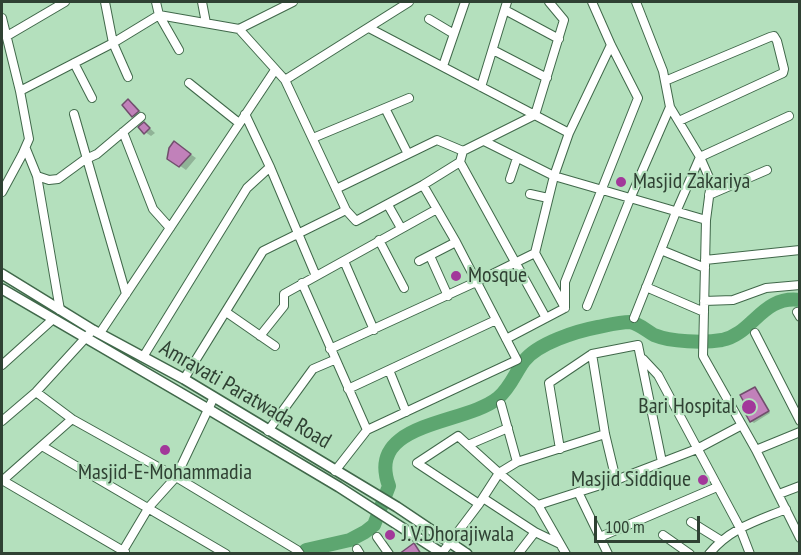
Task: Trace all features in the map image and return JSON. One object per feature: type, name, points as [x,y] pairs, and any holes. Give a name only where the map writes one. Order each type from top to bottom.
[{"type":"main road","name":"Amravati Paratwada Road","points":[[3,278],[214,397],[397,507],[467,554]]},
{"type":"main road","name":"Amravati Paratwada Road","points":[[2,289],[208,409],[442,553]]},
{"type":"street","points":[[7,36],[65,2]]},
{"type":"street","points":[[105,2],[112,43],[128,78]]},
{"type":"street","points":[[156,2],[159,15],[179,50]]},
{"type":"street","points":[[202,2],[207,23]]},
{"type":"street","points":[[20,91],[112,43],[159,15],[239,29],[293,2]]},
{"type":"street","points":[[285,80],[409,2]]},
{"type":"street","points":[[443,66],[465,2]]},
{"type":"street","points":[[481,87],[507,2]]},
{"type":"street","points":[[239,29],[285,80],[346,210],[356,221],[388,205],[460,162],[463,152],[535,115],[564,20],[549,2]]},
{"type":"street","points":[[565,308],[565,282],[638,98],[592,2]]},
{"type":"street","points":[[636,2],[660,63],[670,107],[700,157],[711,182],[706,220],[703,356],[756,450],[800,538]]},
{"type":"street","points":[[505,10],[559,39]]},
{"type":"street","points":[[2,18],[20,91],[28,139],[26,149],[2,192]]},
{"type":"street","points":[[429,19],[454,34]]},
{"type":"street","points":[[369,28],[569,133]]},
{"type":"street","points":[[665,81],[770,37],[774,36],[777,41],[783,73],[679,122]]},
{"type":"street","points":[[565,308],[535,253],[554,176],[569,133],[611,45]]},
{"type":"street","points":[[493,50],[547,78]]},
{"type":"street","points":[[74,63],[92,98]]},
{"type":"street","points":[[2,421],[36,392],[85,339],[97,332],[126,294],[275,70]]},
{"type":"street","points":[[189,83],[239,123]]},
{"type":"street","points":[[313,138],[409,98]]},
{"type":"street","points":[[587,306],[670,107]]},
{"type":"street","points":[[385,108],[408,154]]},
{"type":"street","points":[[74,114],[126,294]]},
{"type":"street","points":[[245,114],[316,276]]},
{"type":"street","points":[[634,318],[700,157],[789,116]]},
{"type":"street","points":[[37,176],[54,181],[86,158],[97,154],[141,117]]},
{"type":"street","points":[[123,132],[153,209],[170,228]]},
{"type":"street","points":[[336,189],[437,140],[463,152]]},
{"type":"street","points":[[484,141],[554,176],[706,220]]},
{"type":"street","points":[[26,149],[37,176],[60,310]]},
{"type":"street","points":[[510,179],[517,158]]},
{"type":"street","points":[[460,162],[546,318]]},
{"type":"street","points":[[143,357],[247,189],[270,167]]},
{"type":"street","points":[[709,195],[767,170]]},
{"type":"street","points":[[335,471],[367,430],[517,360],[456,242],[423,185]]},
{"type":"street","points":[[530,194],[548,198]]},
{"type":"street","points":[[388,205],[401,228]]},
{"type":"street","points":[[260,336],[284,306],[284,294],[437,209]]},
{"type":"street","points":[[184,380],[263,251],[346,210]]},
{"type":"street","points":[[379,240],[404,288]]},
{"type":"street","points":[[419,261],[456,242]]},
{"type":"street","points":[[661,250],[705,264],[735,256],[800,249]]},
{"type":"street","points":[[330,349],[448,296],[535,253]]},
{"type":"street","points":[[430,256],[448,296]]},
{"type":"street","points":[[344,261],[374,330]]},
{"type":"street","points":[[302,283],[334,360],[367,430]]},
{"type":"street","points":[[704,301],[736,300],[766,288],[800,285]]},
{"type":"street","points":[[646,287],[704,312]]},
{"type":"street","points":[[506,339],[565,308]]},
{"type":"street","points":[[226,312],[275,346]]},
{"type":"street","points":[[2,365],[52,320]]},
{"type":"street","points":[[348,389],[496,320]]},
{"type":"street","points":[[755,333],[800,421]]},
{"type":"street","points":[[560,449],[549,383],[592,354],[638,345],[662,462]]},
{"type":"street","points":[[592,354],[605,434],[616,480]]},
{"type":"street","points":[[642,358],[658,375],[740,528],[750,554]]},
{"type":"street","points":[[268,431],[313,369],[334,360]]},
{"type":"street","points":[[389,370],[406,412]]},
{"type":"street","points":[[36,392],[72,419],[176,477],[296,552]]},
{"type":"street","points":[[72,419],[2,481],[124,553],[149,507],[176,477],[214,397]]},
{"type":"street","points":[[501,404],[517,462]]},
{"type":"street","points":[[538,505],[616,480],[697,449],[742,425]]},
{"type":"street","points":[[468,444],[508,428]]},
{"type":"street","points":[[756,450],[800,432]]},
{"type":"street","points":[[442,553],[481,501],[498,473],[517,462],[605,434]]},
{"type":"street","points":[[561,545],[417,463],[458,436],[498,473],[538,505],[561,545],[566,554]]},
{"type":"street","points":[[42,446],[226,554]]},
{"type":"street","points":[[779,494],[800,486]]},
{"type":"street","points":[[600,537],[717,487]]},
{"type":"street","points":[[578,492],[608,554]]},
{"type":"street","points":[[709,554],[720,540],[740,528],[786,509]]},
{"type":"street","points":[[691,522],[720,540]]},
{"type":"street","points":[[518,554],[535,531]]},
{"type":"street","points":[[663,535],[690,554]]},
{"type":"street","points":[[377,537],[389,554]]},
{"type":"building","points":[[128,99],[139,111],[132,117],[122,105]]},
{"type":"building","points":[[144,122],[150,128],[144,134],[138,127]]},
{"type":"building","points":[[174,141],[191,154],[179,167],[167,159],[169,148]]},
{"type":"building","points":[[755,387],[769,411],[750,422],[741,406],[745,404],[740,395]]},
{"type":"building","points":[[414,543],[421,554],[399,554]]},
{"type":"waterway","points":[[303,554],[306,550],[350,540],[374,525],[389,486],[385,465],[391,449],[404,437],[422,428],[483,407],[498,398],[510,385],[524,361],[548,343],[589,329],[630,322],[654,335],[669,339],[697,342],[722,340],[742,331],[776,303],[800,300]]},
{"type":"place","name":"Masjid Zakariya","points":[[621,182]]},
{"type":"place","name":"Mosque","points":[[456,276]]},
{"type":"place","name":"Bari Hospital","points":[[749,407]]},
{"type":"place","name":"Masjid-E-Mohammadia","points":[[165,450]]},
{"type":"place","name":"Masjid Siddique","points":[[703,480]]},
{"type":"place","name":"J.V.Dhorajiwala","points":[[390,535]]}]
